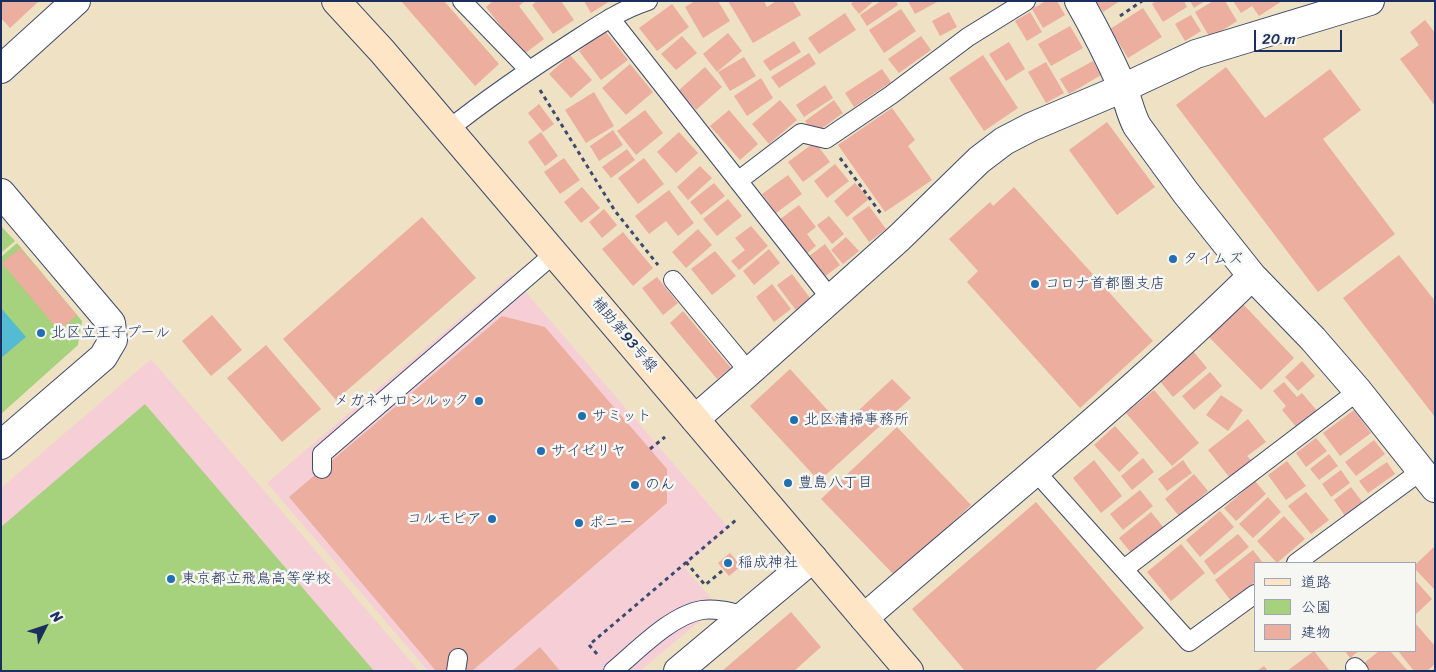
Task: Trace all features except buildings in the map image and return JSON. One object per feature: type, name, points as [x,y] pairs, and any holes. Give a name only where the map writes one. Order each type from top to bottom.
[{"type":"street","points":[[1,69],[76,1]]},
{"type":"street","name":"補助第93号線","points":[[336,1],[449,129],[909,671]]},
{"type":"street","points":[[1080,1],[1123,88],[1137,126],[1186,194],[1252,276],[1313,339],[1358,391],[1428,480]]},
{"type":"street","points":[[695,418],[899,238],[979,160],[1004,141],[1031,127],[1123,88],[1196,54],[1370,1]]},
{"type":"street","points":[[1,193],[111,323],[114,340],[104,357],[1,445]]},
{"type":"street","points":[[864,618],[1036,472],[1198,329],[1252,276]]},
{"type":"street","points":[[678,671],[813,558]]},
{"type":"lane","points":[[462,1],[528,70]]},
{"type":"lane","points":[[738,181],[801,133],[826,139],[891,95],[968,37],[1026,1]]},
{"type":"lane","points":[[449,129],[528,70],[610,18],[644,2]]},
{"type":"lane","points":[[610,18],[831,299]]},
{"type":"lane","points":[[322,468],[322,454],[555,253]]},
{"type":"lane","points":[[673,280],[749,372]]},
{"type":"lane","points":[[1124,570],[1358,391]]},
{"type":"lane","points":[[1036,472],[1189,642],[1254,595]]},
{"type":"lane","points":[[1298,562],[1428,480]]},
{"type":"lane","points":[[613,671],[676,619],[702,610],[724,611],[744,615]]},
{"type":"path","points":[[528,70],[615,211],[655,262],[673,280]]},
{"type":"path","points":[[826,139],[899,238]]},
{"type":"path","points":[[650,449],[665,437]]},
{"type":"path","points":[[589,645],[736,520]]},
{"type":"path","points":[[686,562],[705,585],[722,571]]},
{"type":"shaded area","points":[[511,275],[729,528],[684,567],[718,606],[640,671],[428,671],[267,483]]},
{"type":"shaded area","name":"東京都立飛鳥高等学校","points":[[151,359],[419,671],[1,671],[1,488]]},
{"type":"green space","points":[[1,226],[15,241],[1,253]]},
{"type":"green space","name":"北区立王子プール","points":[[17,243],[82,321],[78,345],[1,414],[1,257]]},
{"type":"green space","name":"東京都立飛鳥高等学校","points":[[145,404],[374,671],[1,671],[1,527]]},
{"type":"water","points":[[1,308],[26,337],[1,358]]},
{"type":"place","name":"タイムズ","points":[[1173,259]]},
{"type":"place","name":"コロナ首都圏支店","points":[[1035,284]]},
{"type":"place","name":"北区立王子プール","points":[[41,333]]},
{"type":"place","name":"メガネサロンルック","points":[[479,401]]},
{"type":"place","name":"サミット","points":[[582,416]]},
{"type":"place","name":"北区清掃事務所","points":[[794,420]]},
{"type":"place","name":"サイゼリヤ","points":[[541,451]]},
{"type":"place","name":"豊島八丁目","points":[[788,483]]},
{"type":"place","name":"のん","points":[[635,485]]},
{"type":"place","name":"コルモピア","points":[[492,519]]},
{"type":"place","name":"ポニー","points":[[579,523]]},
{"type":"place","name":"稲成神社","points":[[728,563]]},
{"type":"place","name":"東京都立飛鳥高等学校","points":[[171,579]]}]
